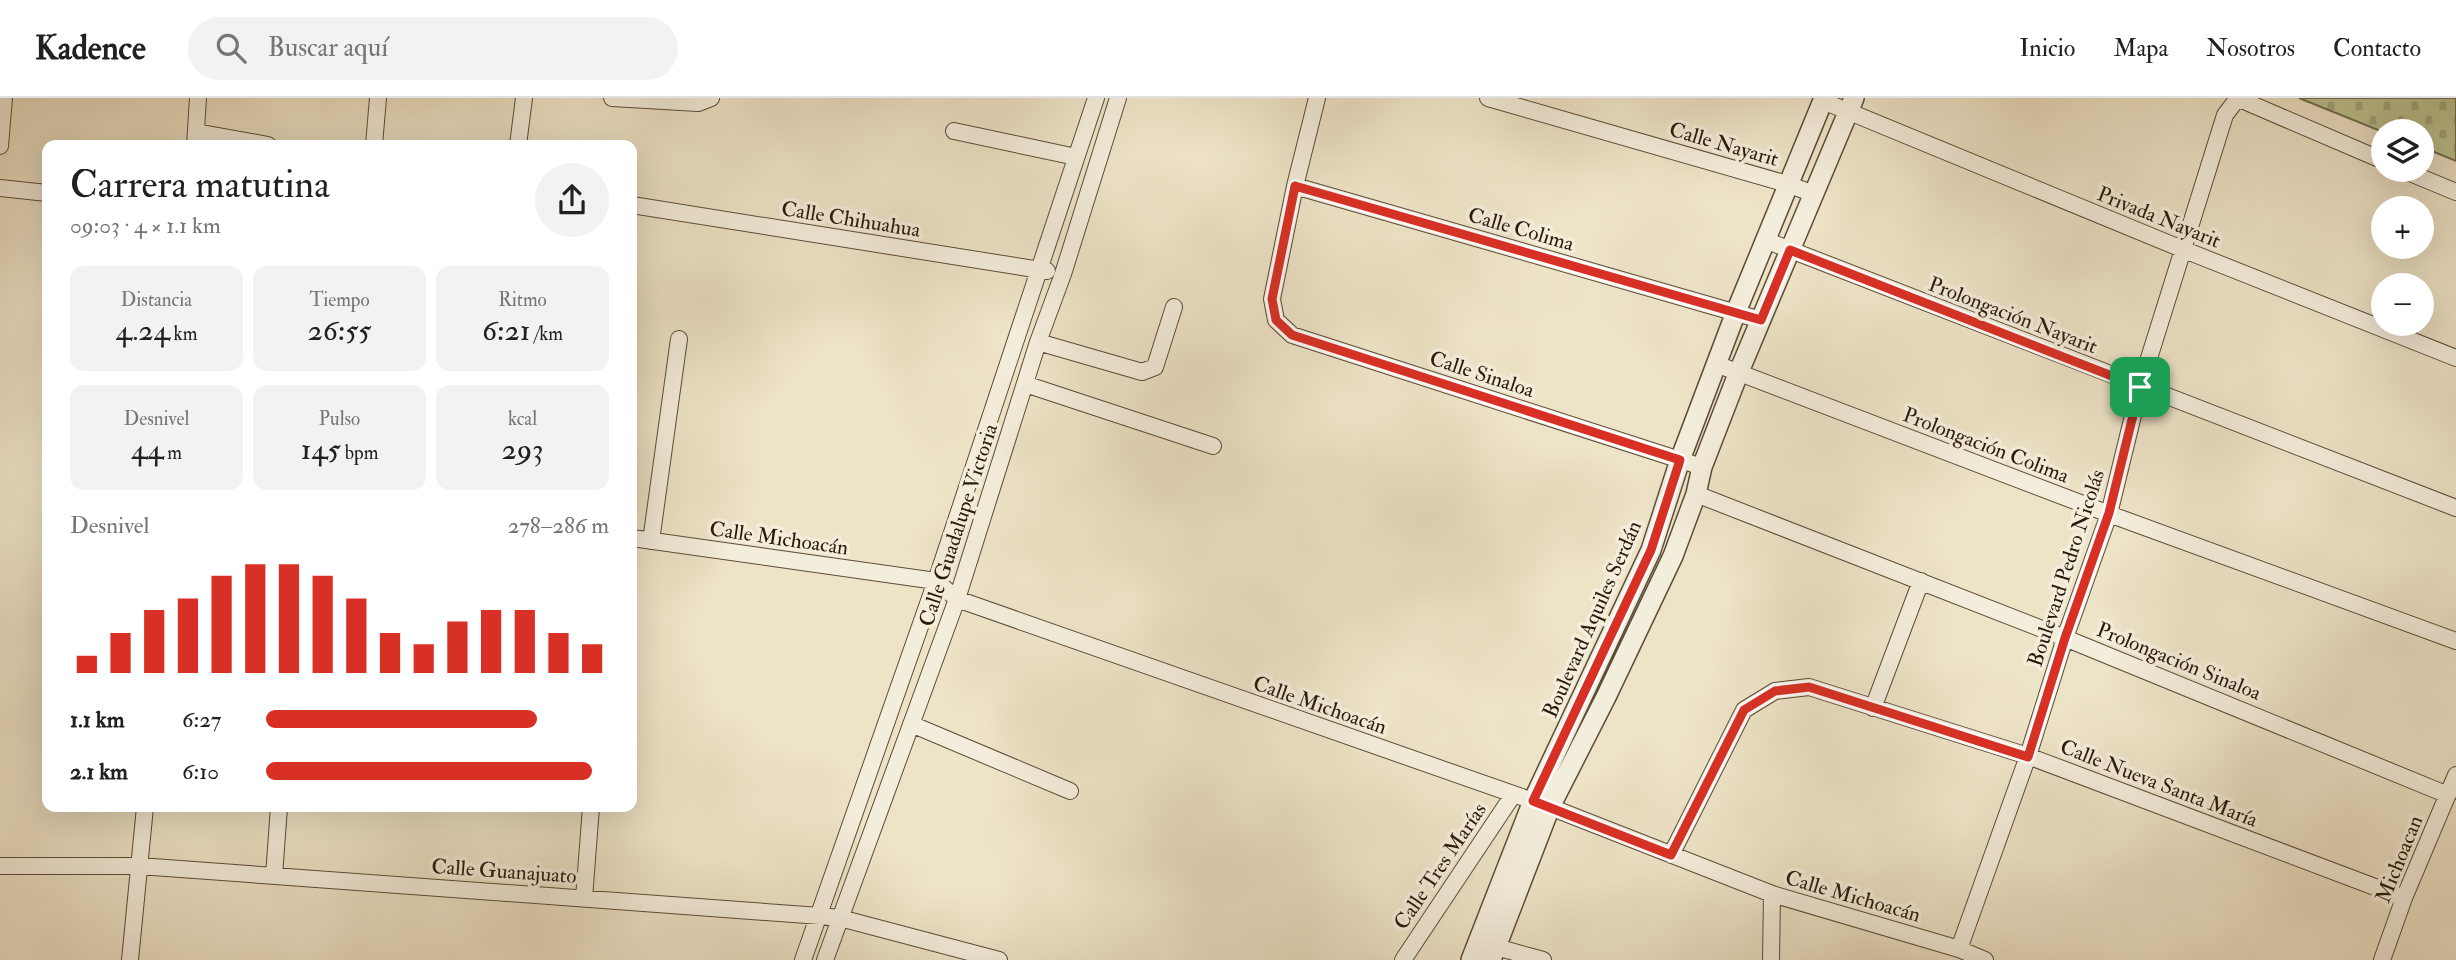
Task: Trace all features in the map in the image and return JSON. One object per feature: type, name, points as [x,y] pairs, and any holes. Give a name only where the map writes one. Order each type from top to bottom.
[{"type":"street","points":[[0,146],[4,98]]},
{"type":"street","points":[[196,139],[198,98]]},
{"type":"street","points":[[374,140],[378,98]]},
{"type":"street","points":[[519,140],[524,98]]},
{"type":"street","points":[[612,98],[698,103],[711,98]]},
{"type":"street","name":"Calle Guadalupe Victoria","points":[[803,960],[936,581],[1096,98]]},
{"type":"street","name":"Calle Guadalupe Victoria","points":[[825,960],[957,599],[1118,98]]},
{"type":"street","points":[[1295,186],[1317,98]]},
{"type":"street","name":"Calle Nayarit","points":[[1488,98],[1814,194]]},
{"type":"street","name":"Boulevard Pedro Nicolás","points":[[2223,98],[2225,115]]},
{"type":"street","points":[[2237,98],[2371,155]]},
{"type":"street","name":"Boulevard Pedro Nicolás","points":[[1959,949],[2028,757],[2065,638],[2109,513],[2140,387],[2182,249],[2225,115],[2237,98]]},
{"type":"street","name":"Boulevard Aquiles Serdán","points":[[1471,960],[1651,550],[1680,460],[1716,364],[1787,184],[1824,100]]},
{"type":"street","name":"Privada Nayarit","points":[[1824,100],[1851,106],[2182,249],[2456,358]]},
{"type":"street","name":"Boulevard Aquiles Serdán","points":[[1493,954],[1541,804],[1606,697],[1667,567],[1738,374],[1851,106]]},
{"type":"street","points":[[954,131],[1076,157]]},
{"type":"street","points":[[2432,182],[2456,192]]},
{"type":"street","name":"Calle Colima","points":[[1295,186],[1761,320]]},
{"type":"street","name":"Calle Sinaloa","points":[[1295,186],[1272,299],[1276,320],[1292,335],[1702,467]]},
{"type":"street","points":[[0,188],[42,192]]},
{"type":"street","name":"Calle Chihuahua","points":[[637,206],[1063,274]]},
{"type":"street","name":"Prolongación Nayarit","points":[[1765,240],[2456,508]]},
{"type":"street","points":[[1038,342],[1142,372],[1154,367],[1174,307]]},
{"type":"street","points":[[651,541],[679,339]]},
{"type":"street","name":"Prolongación Colima","points":[[1716,364],[2456,641]]},
{"type":"street","points":[[1025,384],[1213,446]]},
{"type":"street","name":"Prolongación Sinaloa","points":[[1696,494],[2065,638],[2448,794]]},
{"type":"street","name":"Calle Michoacán","points":[[637,539],[936,581],[957,599],[1541,804],[1772,894],[1959,949],[1985,960]]},
{"type":"street","points":[[1874,708],[1921,581]]},
{"type":"street","name":"Calle Nueva Santa María","points":[[1671,855],[1744,710],[1775,691],[1809,687],[2028,757],[2404,898]]},
{"type":"street","points":[[911,724],[1070,791]]},
{"type":"street","name":"Michoacan","points":[[2382,960],[2404,898],[2456,775]]},
{"type":"street","name":"Calle Tres Marías","points":[[1403,960],[1513,794]]},
{"type":"street","points":[[131,960],[144,812]]},
{"type":"street","points":[[274,876],[279,812]]},
{"type":"street","points":[[584,898],[591,812]]},
{"type":"street","name":"Calle Guanajuato","points":[[0,866],[139,866],[820,916],[840,918],[999,960]]},
{"type":"street","points":[[1771,960],[1772,894]]},
{"type":"street","points":[[1493,954],[1543,960]]},
{"type":"green space","points":[[2299,98],[2456,98],[2456,161],[2434,152],[2434,119],[2371,119],[2371,127]]},
{"type":"route","points":[[1295,186],[1761,320],[1790,250],[2140,387],[2109,513],[2065,638],[2028,757],[1809,687],[1775,691],[1744,710],[1671,855],[1533,801],[1651,550],[1680,460],[1292,335],[1276,320],[1272,299],[1295,186]]}]
